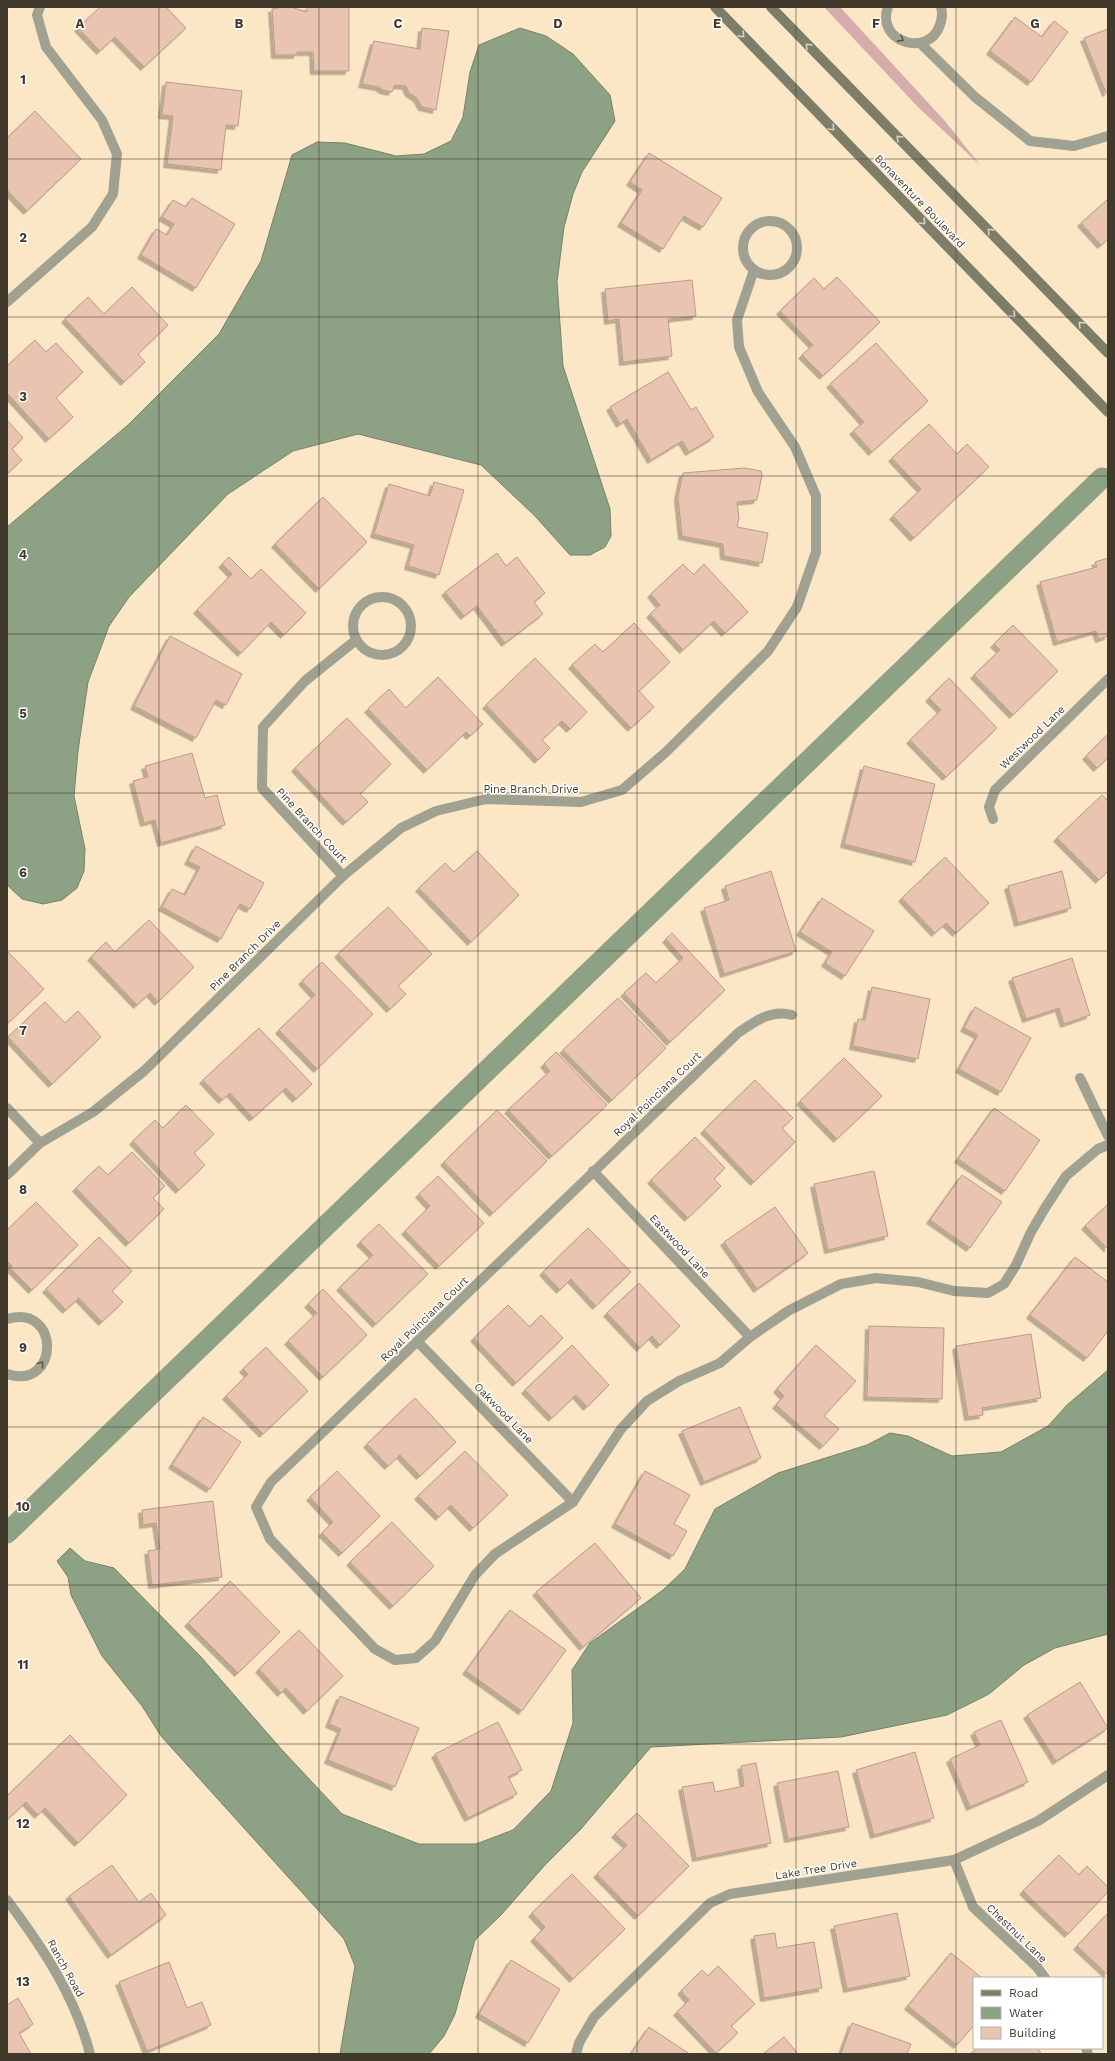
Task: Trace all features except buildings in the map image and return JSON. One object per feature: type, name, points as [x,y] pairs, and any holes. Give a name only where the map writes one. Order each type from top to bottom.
[{"type":"main road","name":"Bonaventure Boulevard","points":[[715,7],[1108,412]]},
{"type":"main road","points":[[771,7],[1108,352]]},
{"type":"street","points":[[7,302],[92,227],[113,194],[117,154],[102,120],[46,47],[37,16],[40,7]]},
{"type":"street","points":[[888,7],[886,22],[891,32],[899,40],[909,44],[920,43],[930,39],[938,31],[942,20],[941,7]]},
{"type":"street","points":[[920,43],[975,96],[1030,141],[1074,146],[1108,136]]},
{"type":"street","points":[[769,221],[785,226],[795,239],[795,256],[792,263],[786,270],[770,275],[754,270],[744,257],[744,240],[748,232],[761,222],[769,221]]},
{"type":"street","name":"Pine Branch Drive","points":[[7,1175],[40,1143],[93,1112],[144,1071],[343,876],[401,828],[436,811],[486,799],[581,802],[622,790],[666,752],[768,652],[797,607],[816,552],[816,496],[795,447],[758,392],[739,347],[737,320],[754,270]]},
{"type":"street","points":[[377,597],[386,597],[403,605],[411,621],[408,639],[396,652],[387,655],[369,653],[356,640],[353,622],[356,614],[369,601],[377,597]]},
{"type":"street","name":"Pine Branch Court","points":[[343,876],[262,788],[263,727],[305,681],[356,640]]},
{"type":"street","name":"Westwood Lane","points":[[993,819],[989,807],[995,790],[1108,679]]},
{"type":"street","name":"Royal Poinciana Court","points":[[574,1502],[495,1554],[475,1575],[435,1641],[416,1658],[395,1660],[375,1649],[270,1539],[256,1507],[271,1482],[738,1033],[766,1016],[784,1013],[792,1015]]},
{"type":"street","points":[[1080,1078],[1108,1136]]},
{"type":"street","points":[[7,1108],[40,1143]]},
{"type":"street","points":[[574,1502],[621,1429],[647,1401],[679,1381],[720,1363],[750,1337],[788,1311],[841,1284],[876,1278],[918,1282],[954,1291],[988,1293],[1004,1284],[1016,1265],[1031,1232],[1066,1176],[1098,1149],[1108,1144]]},
{"type":"street","name":"Eastwood Lane","points":[[593,1171],[750,1337]]},
{"type":"street","points":[[7,1319],[24,1317],[33,1320],[46,1334],[48,1352],[39,1368],[22,1377],[7,1374]]},
{"type":"street","name":"Oakwood Lane","points":[[418,1342],[574,1502]]},
{"type":"street","name":"Lake Tree Drive","points":[[576,2054],[579,2043],[594,2017],[710,1903],[730,1894],[954,1860],[1038,1822],[1108,1775]]},
{"type":"street","name":"Chestnut Lane","points":[[954,1860],[973,1907],[1037,1967],[1044,1977]]},
{"type":"street","name":"Ranch Road","points":[[7,1900],[35,1938],[63,1983],[83,2026],[90,2054]]},
{"type":"shaded area","points":[[824,7],[840,7],[944,120],[980,165],[917,106]]},
{"type":"water","points":[[520,28],[546,36],[573,54],[610,95],[615,121],[582,172],[573,194],[564,227],[557,282],[563,366],[610,509],[611,536],[605,547],[590,555],[570,555],[535,516],[481,465],[358,434],[293,451],[228,494],[129,597],[109,626],[88,682],[78,751],[74,796],[85,849],[84,871],[77,888],[62,900],[43,904],[22,899],[7,885],[7,527],[128,425],[219,334],[261,261],[292,155],[317,142],[345,143],[396,156],[424,154],[451,141],[463,117],[470,72],[479,45]]},
{"type":"water","points":[[1108,1370],[1108,1634],[1055,1648],[1024,1665],[989,1694],[947,1715],[841,1737],[651,1747],[580,1830],[545,1865],[501,1915],[475,1940],[455,2014],[444,2036],[429,2054],[340,2054],[355,1966],[344,1939],[161,1736],[142,1706],[102,1656],[71,1595],[68,1577],[57,1561],[70,1548],[85,1561],[114,1568],[201,1657],[282,1750],[342,1814],[419,1844],[476,1844],[513,1830],[551,1791],[573,1723],[572,1670],[590,1643],[663,1590],[685,1569],[715,1509],[778,1473],[867,1445],[890,1433],[908,1436],[952,1456],[1001,1452],[1048,1426],[1067,1405]]},
{"type":"waterway","points":[[7,1533],[1102,478]]}]
